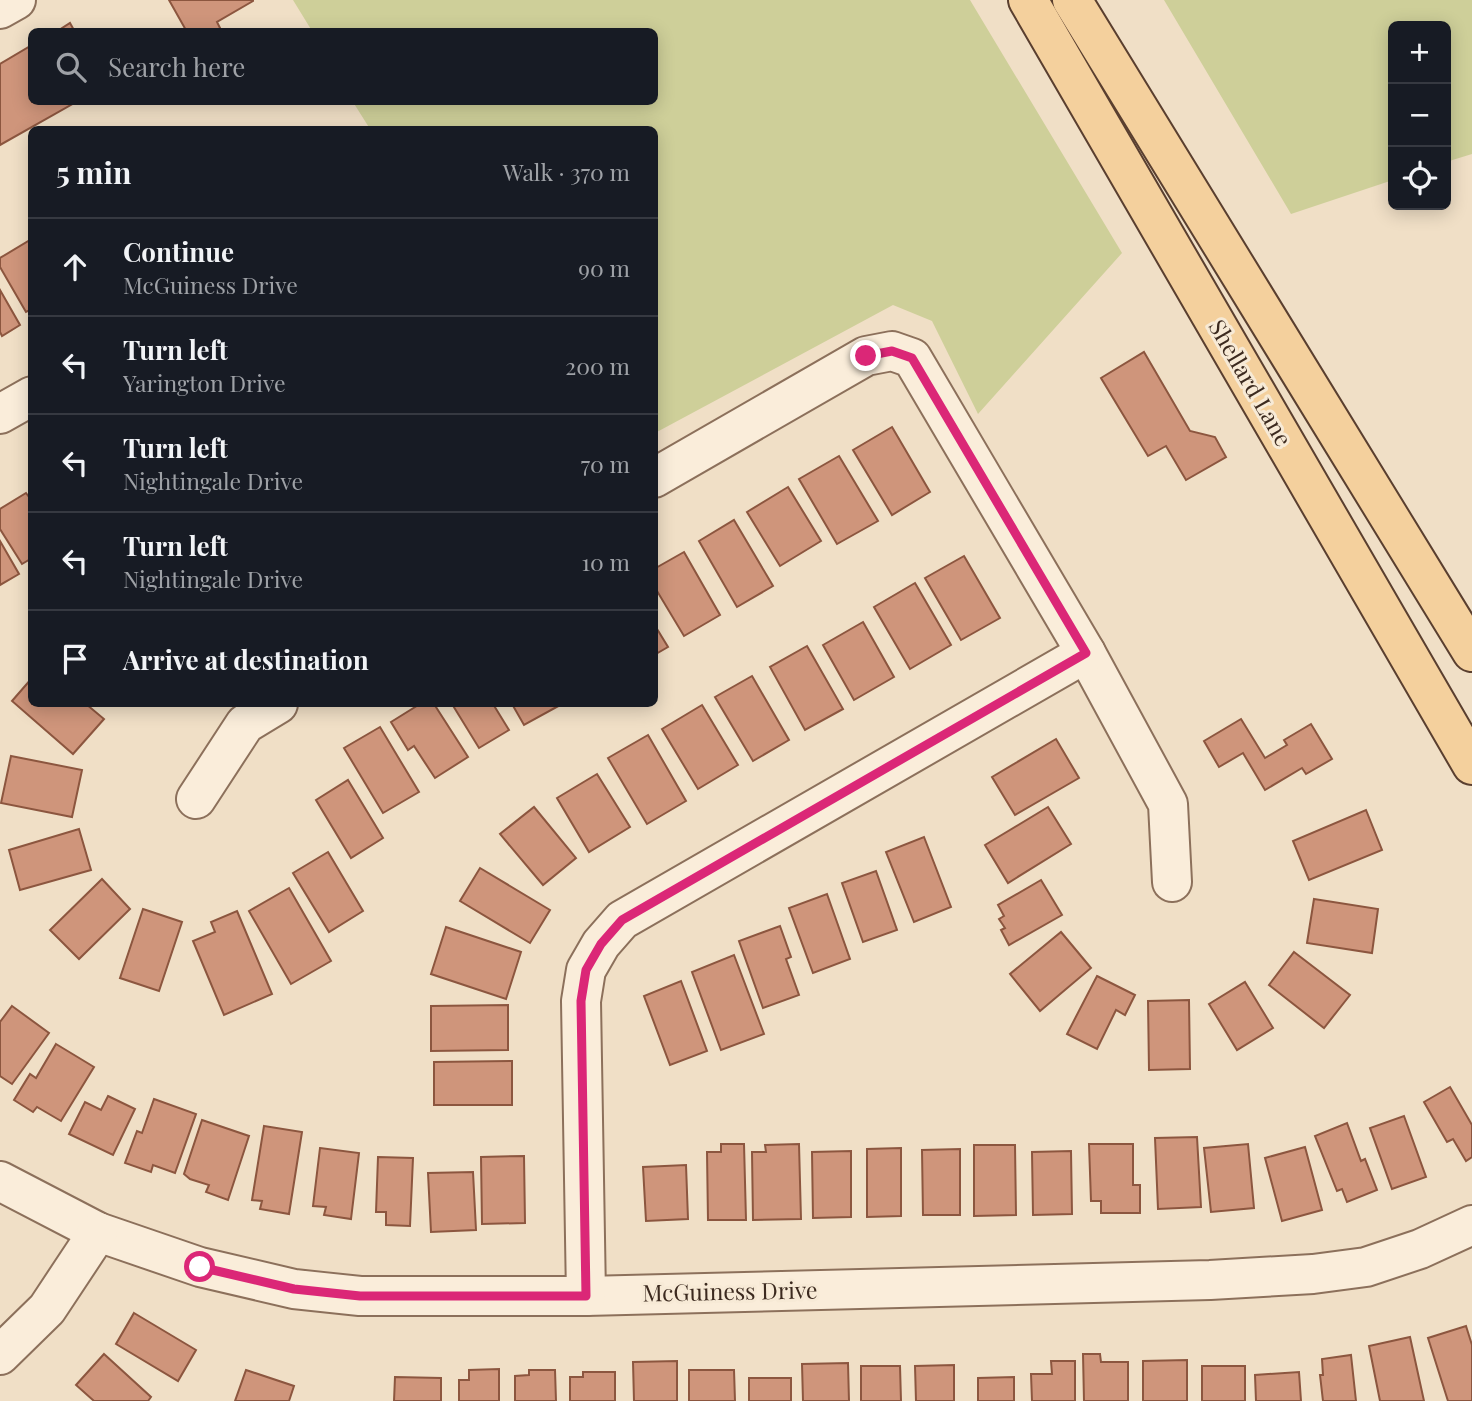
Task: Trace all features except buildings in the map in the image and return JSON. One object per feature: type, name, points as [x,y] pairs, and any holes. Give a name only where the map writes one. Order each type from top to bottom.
[{"type":"main road","name":"Shellard Lane","points":[[1028,0],[1472,765]]},
{"type":"main road","name":"Shellard Lane","points":[[1072,0],[1472,652]]},
{"type":"street","points":[[0,9],[16,0]]},
{"type":"street","points":[[658,476],[866,356],[892,351],[912,358],[1086,653],[1168,804],[1172,882]]},
{"type":"street","points":[[0,414],[28,398]]},
{"type":"street","points":[[586,1296],[581,1001],[586,970],[601,944],[622,920],[1086,653]]},
{"type":"street","points":[[196,799],[245,724],[273,707]]},
{"type":"street","name":"McGuiness Drive","points":[[0,1181],[98,1232],[200,1267],[294,1289],[360,1296],[586,1296],[1210,1280],[1313,1274],[1366,1267],[1420,1249],[1472,1225]]},
{"type":"street","points":[[0,1355],[47,1309],[98,1232]]},
{"type":"green space","points":[[293,0],[970,0],[1122,253],[978,414],[932,321],[893,305],[658,431],[658,126],[368,126],[355,105],[658,105],[658,28],[310,28]]},
{"type":"green space","points":[[1164,0],[1472,0],[1472,154],[1451,160],[1451,21],[1388,21],[1388,182],[1291,214]]},
{"type":"route","points":[[200,1267],[294,1289],[360,1296],[586,1296],[581,1001],[586,970],[601,944],[622,920],[1086,653],[912,358],[892,351],[866,356]]}]
